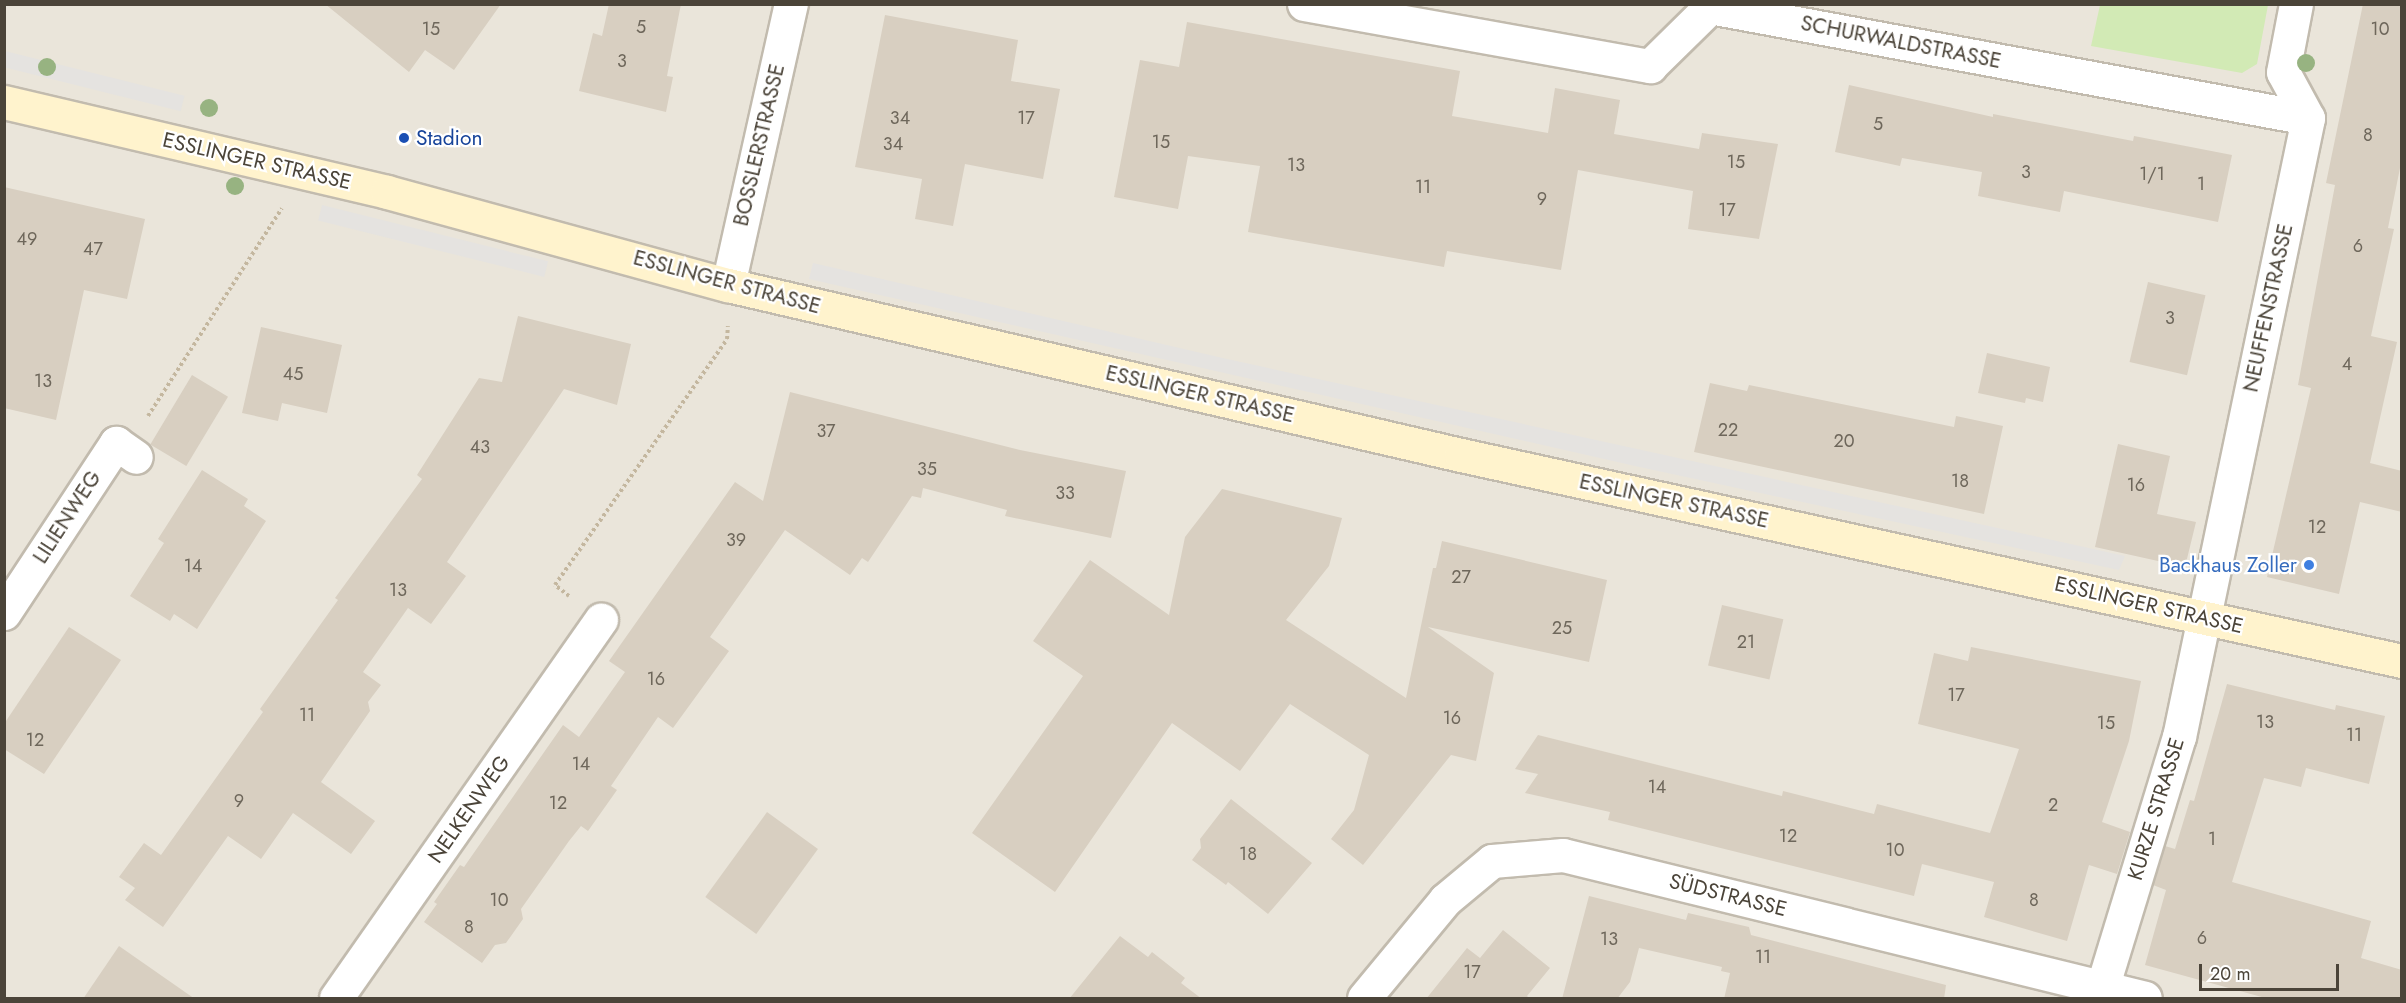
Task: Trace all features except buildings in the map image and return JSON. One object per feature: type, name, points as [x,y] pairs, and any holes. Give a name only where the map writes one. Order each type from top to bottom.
[{"type":"main road","name":"ESSLINGER STRASSE","points":[[4,102],[387,192],[728,285],[1461,455],[2402,661]]},
{"type":"street","name":"BOSSLERSTRASSE","points":[[728,285],[791,4]]},
{"type":"street","name":"SCHURWALDSTRASSE","points":[[1304,4],[1650,66],[1711,6],[2308,118]]},
{"type":"street","points":[[2296,4],[2283,72],[2308,118]]},
{"type":"street","name":"NEUFFENSTRASSE","points":[[2203,617],[2308,118]]},
{"type":"street","name":"LILIENWEG","points":[[4,613],[116,443],[136,457]]},
{"type":"street","name":"KURZE STRASSE","points":[[2100,992],[2179,736],[2203,617]]},
{"type":"street","name":"NELKENWEG","points":[[336,999],[601,620]]},
{"type":"street","name":"SÜDSTRASSE","points":[[1364,999],[1445,900],[1492,861],[1563,855],[2100,992],[2145,999]]},
{"type":"path","points":[[136,457],[143,424],[304,173]]},
{"type":"path","points":[[601,620],[555,585],[728,339],[728,285]]},
{"type":"shaded area","points":[[5,5],[2401,5],[2401,998],[5,998]]},
{"type":"shaded area","points":[[5,51],[185,96],[181,111],[4,67]]},
{"type":"shaded area","points":[[322,205],[548,261],[544,277],[318,221]]},
{"type":"shaded area","points":[[813,263],[1227,359],[2125,556],[2119,570],[1635,466],[809,279]]},
{"type":"green space","points":[[2100,4],[2268,5],[2257,64],[2242,73],[2091,46]]},
{"type":"place","name":"Stadion","points":[[404,138]]},
{"type":"place","name":"Backhaus Zoller","points":[[2309,565]]}]
